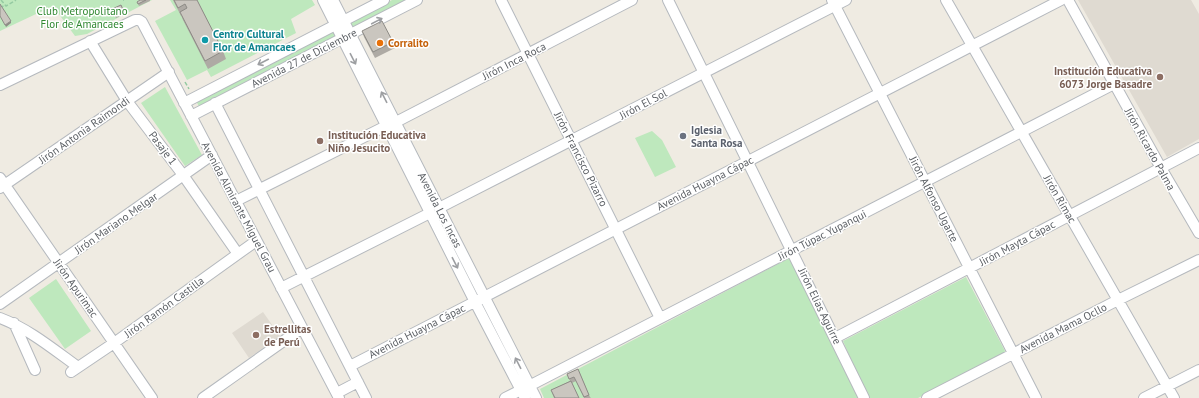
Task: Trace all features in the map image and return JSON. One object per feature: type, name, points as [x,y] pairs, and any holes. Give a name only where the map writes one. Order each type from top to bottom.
[{"type":"street","name":"Avenida Los Incas","points":[[323,0],[340,23]]},
{"type":"street","name":"Avenida Los Incas","points":[[333,0],[340,23],[386,126],[434,210],[525,391],[536,398]]},
{"type":"street","name":"Avenida 27 de Diciembre","points":[[184,102],[384,0]]},
{"type":"street","name":"Avenida 27 de Diciembre","points":[[191,116],[347,37],[416,0]]},
{"type":"street","name":"Jirón Francisco Pizarro","points":[[501,0],[660,318]]},
{"type":"street","name":"Jirón Inca Roca","points":[[396,122],[632,0]]},
{"type":"street","name":"Jirón Elías Aguirre","points":[[668,0],[836,338],[864,398]]},
{"type":"street","name":"Jirón El Sol","points":[[281,288],[572,141],[833,3],[846,0]]},
{"type":"street","name":"Jirón Rímac","points":[[946,0],[1174,398]]},
{"type":"street","name":"Avenida Huayna Cápac","points":[[350,366],[1061,0]]},
{"type":"street","name":"Jirón Ricardo Palma","points":[[1068,0],[1161,168],[1199,233]]},
{"type":"street","name":"Jirón Alfonso Ugarte","points":[[833,3],[1036,398]]},
{"type":"street","name":"Avenida Almirante Miguel Grau","points":[[90,41],[135,20],[142,22],[338,396]]},
{"type":"street","name":"Avenida Los Incas","points":[[347,37],[396,122],[434,210]]},
{"type":"street","points":[[0,84],[90,41]]},
{"type":"street","name":"Pasaje 1","points":[[90,41],[127,100],[183,175],[238,254]]},
{"type":"street","name":"Jirón Antonia Raimondi","points":[[2,184],[169,72]]},
{"type":"street","name":"Jirón Túpac Yupanqui","points":[[505,398],[525,391],[660,318],[1114,84]]},
{"type":"street","points":[[215,103],[366,398]]},
{"type":"street","points":[[236,201],[386,126]]},
{"type":"street","name":"Jirón Mayta Cápac","points":[[836,338],[1199,148]]},
{"type":"street","name":"Jirón Mariano Melgar","points":[[0,304],[212,155]]},
{"type":"street","name":"Jirón Apurimac","points":[[2,184],[59,263],[152,398]]},
{"type":"street","name":"Jirón Ramón Castilla","points":[[14,323],[32,334],[74,370],[256,241]]},
{"type":"street","name":"Avenida Mama Ocllo","points":[[927,398],[1199,260]]},
{"type":"street","points":[[0,318],[14,323],[35,370]]},
{"type":"street","points":[[203,398],[302,328]]},
{"type":"street","points":[[1144,398],[1199,370]]},
{"type":"street","points":[[338,396],[358,382]]},
{"type":"path","points":[[1,0],[5,5]]},
{"type":"path","points":[[0,8],[16,0]]},
{"type":"path","points":[[182,77],[190,91]]},
{"type":"shaded area","name":"Institución Educativa 6073 Jorge Basadre","points":[[1078,0],[1191,0],[1199,14],[1199,139],[1167,157]]},
{"type":"shaded area","name":"Estrellitas de Perú","points":[[263,312],[280,336],[249,358],[232,333]]},
{"type":"green space","name":"Club Metropolitano Flor de Amancaes","points":[[0,0],[152,0],[87,34],[75,36],[53,6],[0,31]]},
{"type":"green space","points":[[170,0],[312,0],[315,5],[291,19],[296,33],[211,77],[207,70],[187,80],[155,21],[176,10]]},
{"type":"green space","points":[[392,0],[408,0],[351,29],[348,22]]},
{"type":"green space","points":[[333,30],[338,38],[200,108],[196,101]]},
{"type":"green space","points":[[165,87],[202,155],[185,166],[141,103]]},
{"type":"green space","points":[[652,131],[662,140],[676,167],[655,177],[635,138]]},
{"type":"green space","points":[[791,257],[858,398],[544,398],[540,389]]},
{"type":"green space","points":[[966,277],[1006,353],[918,398],[868,398],[843,341]]},
{"type":"green space","points":[[56,279],[91,331],[65,349],[29,298]]},
{"type":"building","points":[[140,0],[146,0],[138,4],[137,2]]},
{"type":"building","name":"Centro Cultural Flor de Amancaes","points":[[174,0],[197,0],[223,51],[205,61],[180,12],[187,8],[185,4],[178,8]]},
{"type":"building","points":[[0,4],[11,21],[5,25],[0,16]]},
{"type":"building","points":[[121,5],[124,12],[115,16],[112,9]]},
{"type":"building","name":"Corralito","points":[[382,21],[393,42],[373,52],[362,31]]},
{"type":"building","points":[[578,369],[589,395],[584,397],[574,377],[569,379],[567,374]]},
{"type":"building","points":[[571,381],[579,398],[555,398],[551,390]]},
{"type":"place","name":"Centro Cultural Flor de Amancaes","points":[[205,40]]},
{"type":"place","name":"Corralito","points":[[380,43]]},
{"type":"place","name":"Institución Educativa 6073 Jorge Basadre","points":[[1160,77]]},
{"type":"place","name":"Iglesia Santa Rosa","points":[[683,136]]},
{"type":"place","name":"Institución Educativa Niño Jesucito","points":[[320,141]]},
{"type":"place","name":"Estrellitas de Perú","points":[[256,335]]}]
